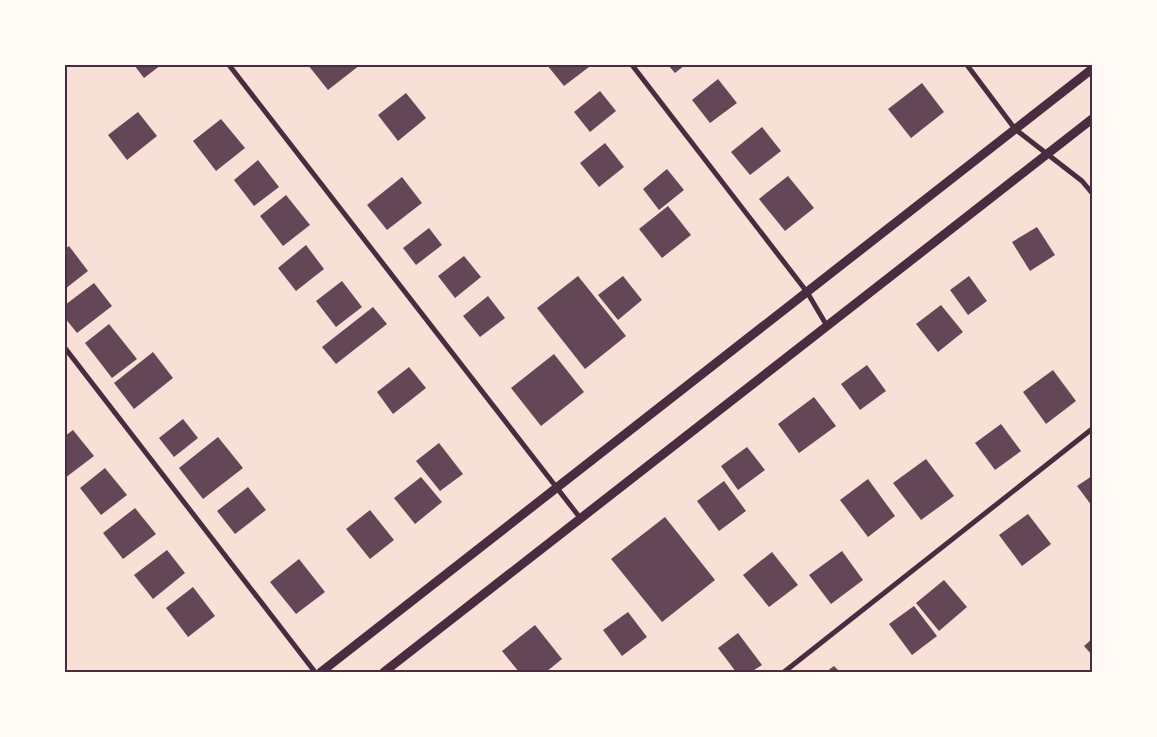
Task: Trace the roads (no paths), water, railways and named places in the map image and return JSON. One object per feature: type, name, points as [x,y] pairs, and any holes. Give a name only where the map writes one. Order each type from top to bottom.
[{"type":"street","points":[[229,65],[555,488],[581,519]]},
{"type":"street","points":[[632,65],[807,292],[828,327]]},
{"type":"street","points":[[968,65],[1015,129],[1082,181],[1092,193]]},
{"type":"street","points":[[321,672],[1092,69]]},
{"type":"street","points":[[384,672],[1092,119]]},
{"type":"street","points":[[65,348],[316,672]]},
{"type":"street","points":[[784,672],[1092,429]]}]
